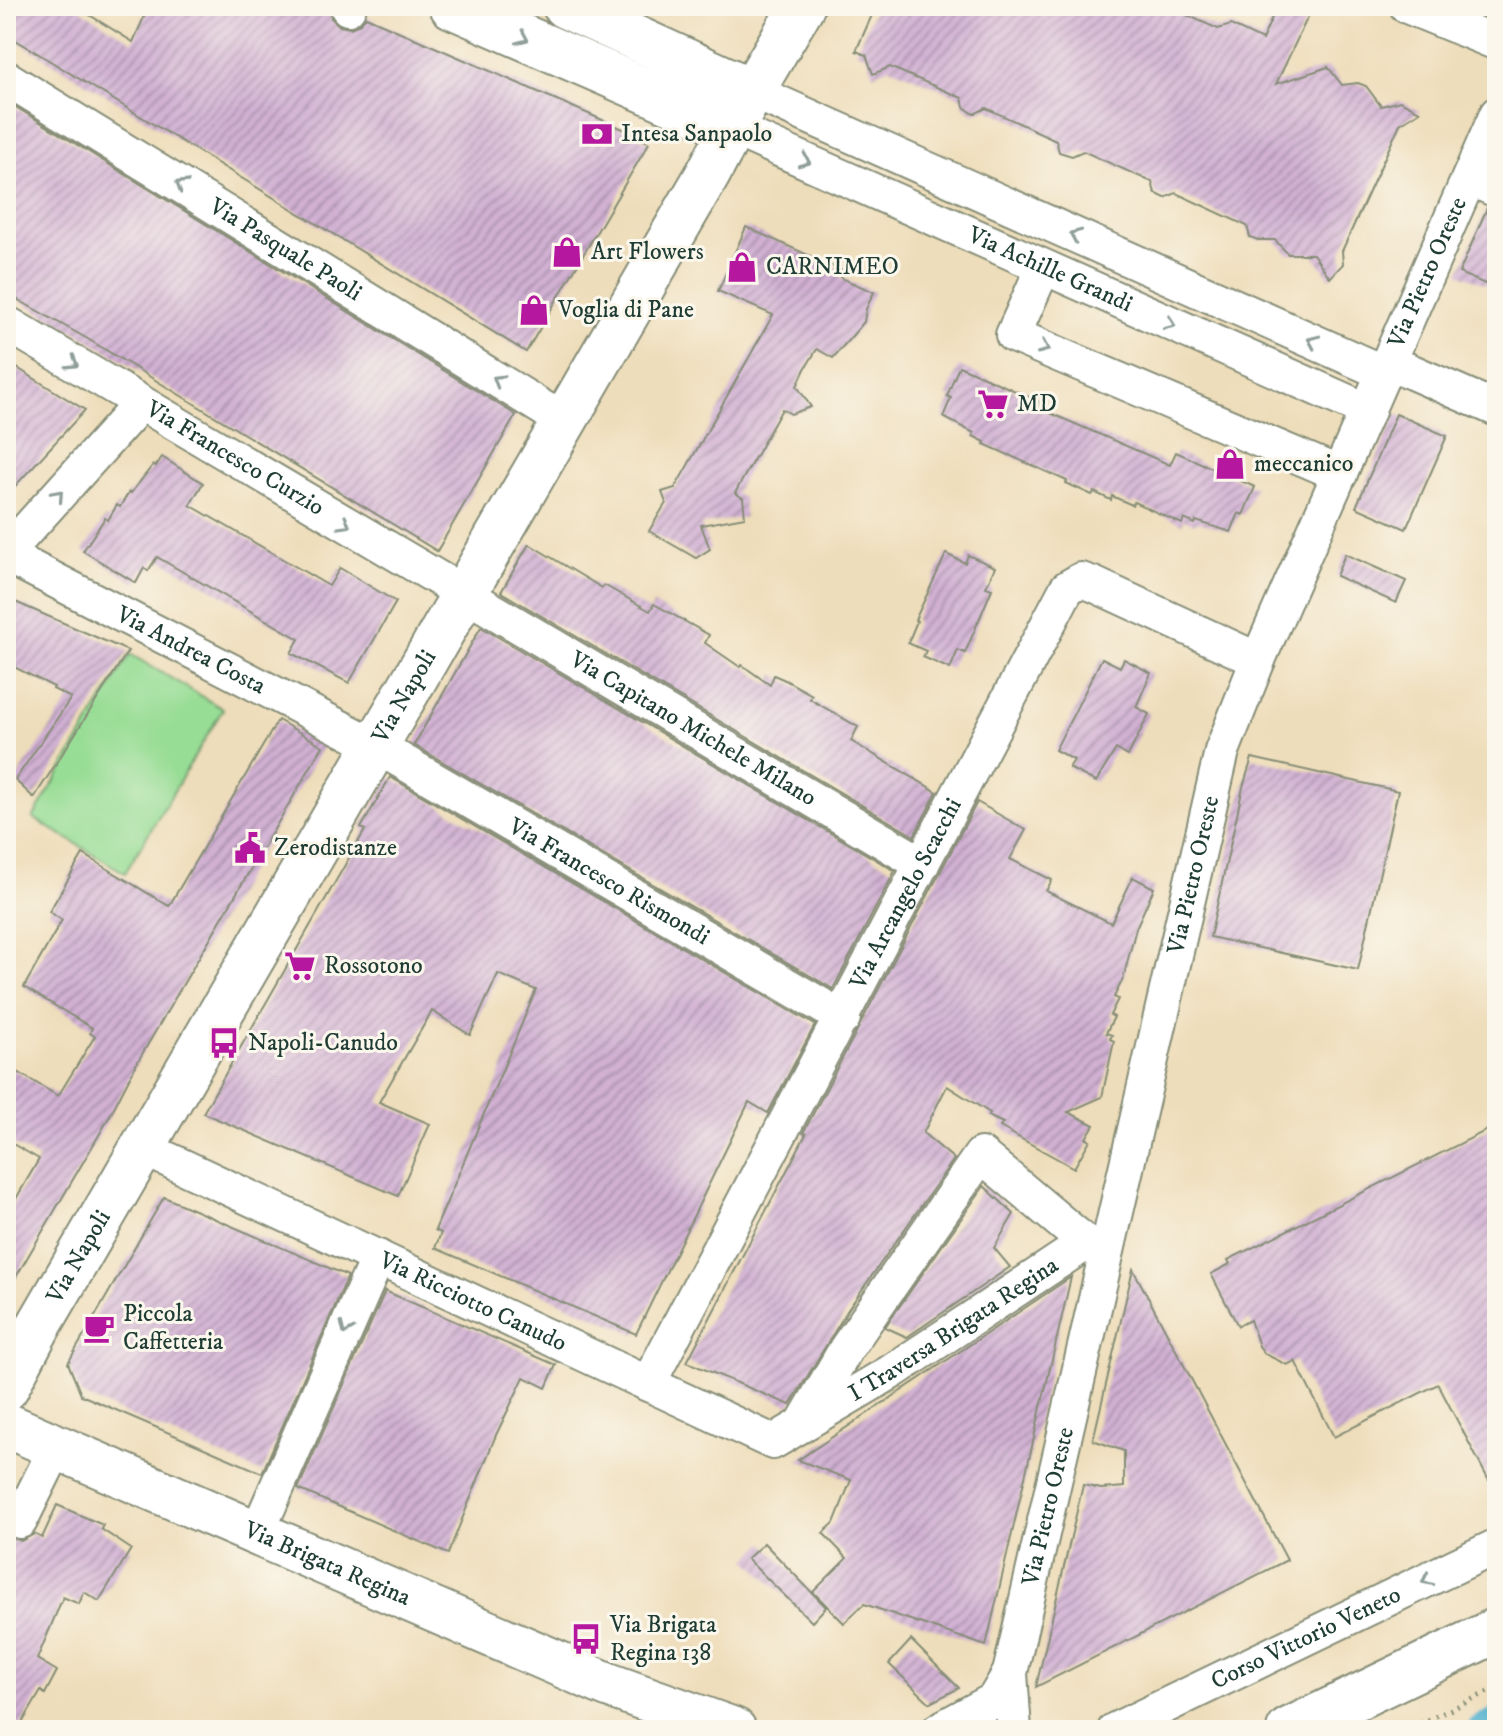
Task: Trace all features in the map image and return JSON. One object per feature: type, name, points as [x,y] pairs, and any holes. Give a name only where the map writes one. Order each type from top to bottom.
[{"type":"main road","points":[[452,6],[630,86],[743,110]]},
{"type":"main road","points":[[565,6],[650,45],[743,110]]},
{"type":"main road","name":"Via Napoli","points":[[6,1388],[37,1329],[802,6]]},
{"type":"main road","points":[[630,86],[648,82],[655,72],[657,61],[650,45]]},
{"type":"main road","name":"Via Brigata Regina","points":[[6,1425],[257,1533],[662,1716],[734,1730]]},
{"type":"main road","points":[[1289,1730],[1497,1630]]},
{"type":"street","points":[[1407,6],[1497,43]]},
{"type":"street","name":"Via Pasquale Paoli","points":[[6,78],[564,421]]},
{"type":"street","name":"Via Achille Grandi","points":[[743,110],[1043,268],[1368,411]]},
{"type":"street","name":"Via Achille Grandi","points":[[743,110],[1386,368],[1497,409]]},
{"type":"street","name":"Via Pietro Oreste","points":[[1014,1730],[1010,1673],[1097,1245],[1222,751],[1258,660],[1386,368],[1483,184],[1497,114]]},
{"type":"street","points":[[1043,268],[1013,335],[1340,474]]},
{"type":"street","name":"Via Francesco Curzio","points":[[6,323],[464,594]]},
{"type":"street","points":[[6,554],[141,403]]},
{"type":"street","name":"Via Andrea Costa","points":[[6,554],[376,746]]},
{"type":"street","name":"Via Arcangelo Scacchi","points":[[648,1384],[1067,588],[1081,580],[1093,584],[1258,660]]},
{"type":"street","name":"Via Capitano Michele Milano","points":[[464,594],[922,864]]},
{"type":"street","name":"Via Francesco Rismondi","points":[[376,746],[843,1018]]},
{"type":"street","name":"Via Ricciotto Canudo","points":[[143,1148],[773,1442],[801,1427]]},
{"type":"street","points":[[801,1427],[846,1349],[981,1155],[1097,1245]]},
{"type":"street","name":"I Traversa Brigata Regina","points":[[801,1427],[1097,1245]]},
{"type":"street","points":[[257,1533],[378,1257]]},
{"type":"street","points":[[20,1521],[57,1446]]},
{"type":"street","name":"Corso Vittorio Veneto","points":[[1115,1730],[1497,1546]]},
{"type":"street","name":"Via Pietro Oreste","points":[[939,1730],[994,1700],[1010,1673]]},
{"type":"path","points":[[1406,1730],[1497,1688]]},
{"type":"green space","points":[[130,654],[223,709],[125,873],[33,818]]},
{"type":"building","points":[[6,6],[75,6],[133,42],[149,6],[329,6],[331,18],[340,26],[350,28],[366,17],[649,143],[526,352],[6,34]]},
{"type":"building","points":[[876,6],[1167,6],[1218,29],[1231,25],[1262,40],[1277,6],[1313,6],[1276,84],[1328,67],[1342,85],[1358,83],[1366,86],[1381,106],[1400,101],[1420,111],[1400,124],[1342,251],[1343,264],[1330,278],[1313,254],[1288,254],[1275,240],[1250,237],[1247,226],[1176,193],[1165,198],[1155,193],[1152,182],[1083,151],[1072,156],[1059,152],[1056,140],[986,108],[974,114],[964,107],[962,98],[890,67],[873,74],[866,55],[856,51]]},
{"type":"building","points":[[6,101],[516,415],[437,551],[86,338],[6,293]]},
{"type":"building","points":[[1487,208],[1497,210],[1497,289],[1459,273]]},
{"type":"building","points":[[746,227],[843,271],[841,278],[874,292],[864,322],[833,358],[817,349],[805,369],[797,386],[811,407],[791,414],[782,409],[735,493],[743,498],[745,517],[701,525],[710,549],[696,558],[649,531],[666,503],[662,492],[675,488],[773,315],[718,291]]},
{"type":"building","points":[[6,361],[85,410],[6,496]]},
{"type":"building","points":[[959,366],[1038,401],[1036,407],[1170,465],[1176,452],[1255,487],[1243,515],[1239,513],[1231,532],[1184,519],[1182,524],[1134,502],[1132,505],[1112,496],[1111,500],[1094,492],[1092,495],[984,444],[973,436],[974,433],[943,417],[951,398],[947,396]]},
{"type":"building","points":[[1396,414],[1447,436],[1406,529],[1356,507]]},
{"type":"building","points":[[162,457],[203,483],[190,505],[329,586],[340,568],[396,602],[349,683],[291,653],[299,639],[157,557],[148,571],[144,568],[136,583],[83,551],[105,518],[108,520],[117,505],[120,507],[129,492]]},
{"type":"building","points":[[529,544],[602,588],[604,585],[650,611],[654,604],[709,635],[705,643],[740,667],[742,665],[770,685],[774,675],[785,680],[812,695],[810,699],[858,727],[851,741],[937,792],[914,836],[501,592]]},
{"type":"building","points":[[946,554],[965,563],[968,555],[995,567],[986,587],[992,589],[965,653],[958,650],[950,669],[923,657],[926,651],[908,643],[915,620]]},
{"type":"building","points":[[1345,554],[1406,581],[1396,603],[1336,576]]},
{"type":"building","points":[[6,598],[128,651],[34,798],[15,780],[71,698],[6,663]]},
{"type":"building","points":[[481,627],[895,871],[833,989],[414,745]]},
{"type":"building","points":[[1102,658],[1120,667],[1124,659],[1151,673],[1136,707],[1149,714],[1128,756],[1116,749],[1096,782],[1069,768],[1074,760],[1055,750]]},
{"type":"building","points":[[278,720],[323,746],[138,1061],[106,1123],[6,1294],[6,1216],[39,1159],[6,1140],[6,1065],[58,1096],[95,1036],[90,1033],[92,1028],[24,987],[62,920],[49,912],[83,854],[169,906]]},
{"type":"building","points":[[1252,758],[1398,791],[1358,970],[1210,937]]},
{"type":"building","points":[[390,777],[815,1025],[768,1113],[749,1102],[636,1334],[435,1248],[441,1233],[435,1230],[536,990],[498,974],[470,1035],[432,1011],[379,1102],[430,1124],[398,1196],[203,1113],[365,830],[361,828]]},
{"type":"building","points":[[977,802],[1026,830],[1010,859],[1052,880],[1046,891],[1111,923],[1133,877],[1154,888],[1136,928],[1123,979],[1114,997],[1118,999],[1110,1015],[1114,1017],[1106,1033],[1112,1035],[1110,1039],[1114,1041],[1102,1097],[1068,1112],[1094,1125],[1086,1138],[1090,1140],[1074,1168],[1000,1127],[1003,1123],[988,1116],[990,1113],[947,1086],[923,1133],[954,1159],[847,1311],[790,1405],[687,1362]]},
{"type":"building","points":[[1497,1125],[1497,1496],[1438,1384],[1334,1437],[1295,1361],[1287,1365],[1265,1354],[1250,1320],[1238,1326],[1211,1274],[1230,1264],[1228,1260]]},
{"type":"building","points":[[984,1186],[1014,1214],[994,1248],[1010,1267],[907,1337],[885,1327]]},
{"type":"building","points":[[164,1197],[348,1276],[262,1473],[81,1395],[68,1363]]},
{"type":"building","points":[[1133,1269],[1287,1560],[1036,1687],[1083,1485],[1101,1489],[1124,1487],[1124,1451],[1093,1440]]},
{"type":"building","points":[[1071,1277],[986,1646],[864,1604],[844,1623],[813,1592],[847,1558],[823,1533],[834,1523],[851,1480],[798,1460]]},
{"type":"building","points":[[385,1291],[556,1365],[546,1388],[524,1377],[496,1435],[448,1554],[298,1489]]},
{"type":"building","points":[[57,1505],[103,1525],[101,1529],[131,1549],[99,1601],[84,1592],[79,1604],[63,1597],[37,1659],[57,1671],[45,1694],[41,1691],[18,1730],[6,1730],[6,1535],[21,1541],[34,1534],[42,1538]]},
{"type":"building","points":[[764,1543],[826,1607],[812,1622],[747,1559]]},
{"type":"building","points":[[911,1640],[959,1688],[930,1703],[889,1664]]},
{"type":"waterway","points":[[1483,1730],[1497,1723]]},
{"type":"place","name":"Intesa Sanpaolo","points":[[597,134]]},
{"type":"place","name":"Art Flowers","points":[[567,252]]},
{"type":"place","name":"CARNIMEO","points":[[742,267]]},
{"type":"place","name":"Voglia di Pane","points":[[534,310]]},
{"type":"place","name":"MD","points":[[993,404]]},
{"type":"place","name":"meccanico","points":[[1230,464]]},
{"type":"place","name":"Zerodistanze","points":[[250,848]]},
{"type":"place","name":"Rossotono","points":[[300,966]]},
{"type":"place","name":"Napoli-Canudo","points":[[224,1043]]},
{"type":"place","name":"Piccola Caffetteria","points":[[99,1328]]},
{"type":"place","name":"Via Brigata Regina 138","points":[[586,1639]]}]
